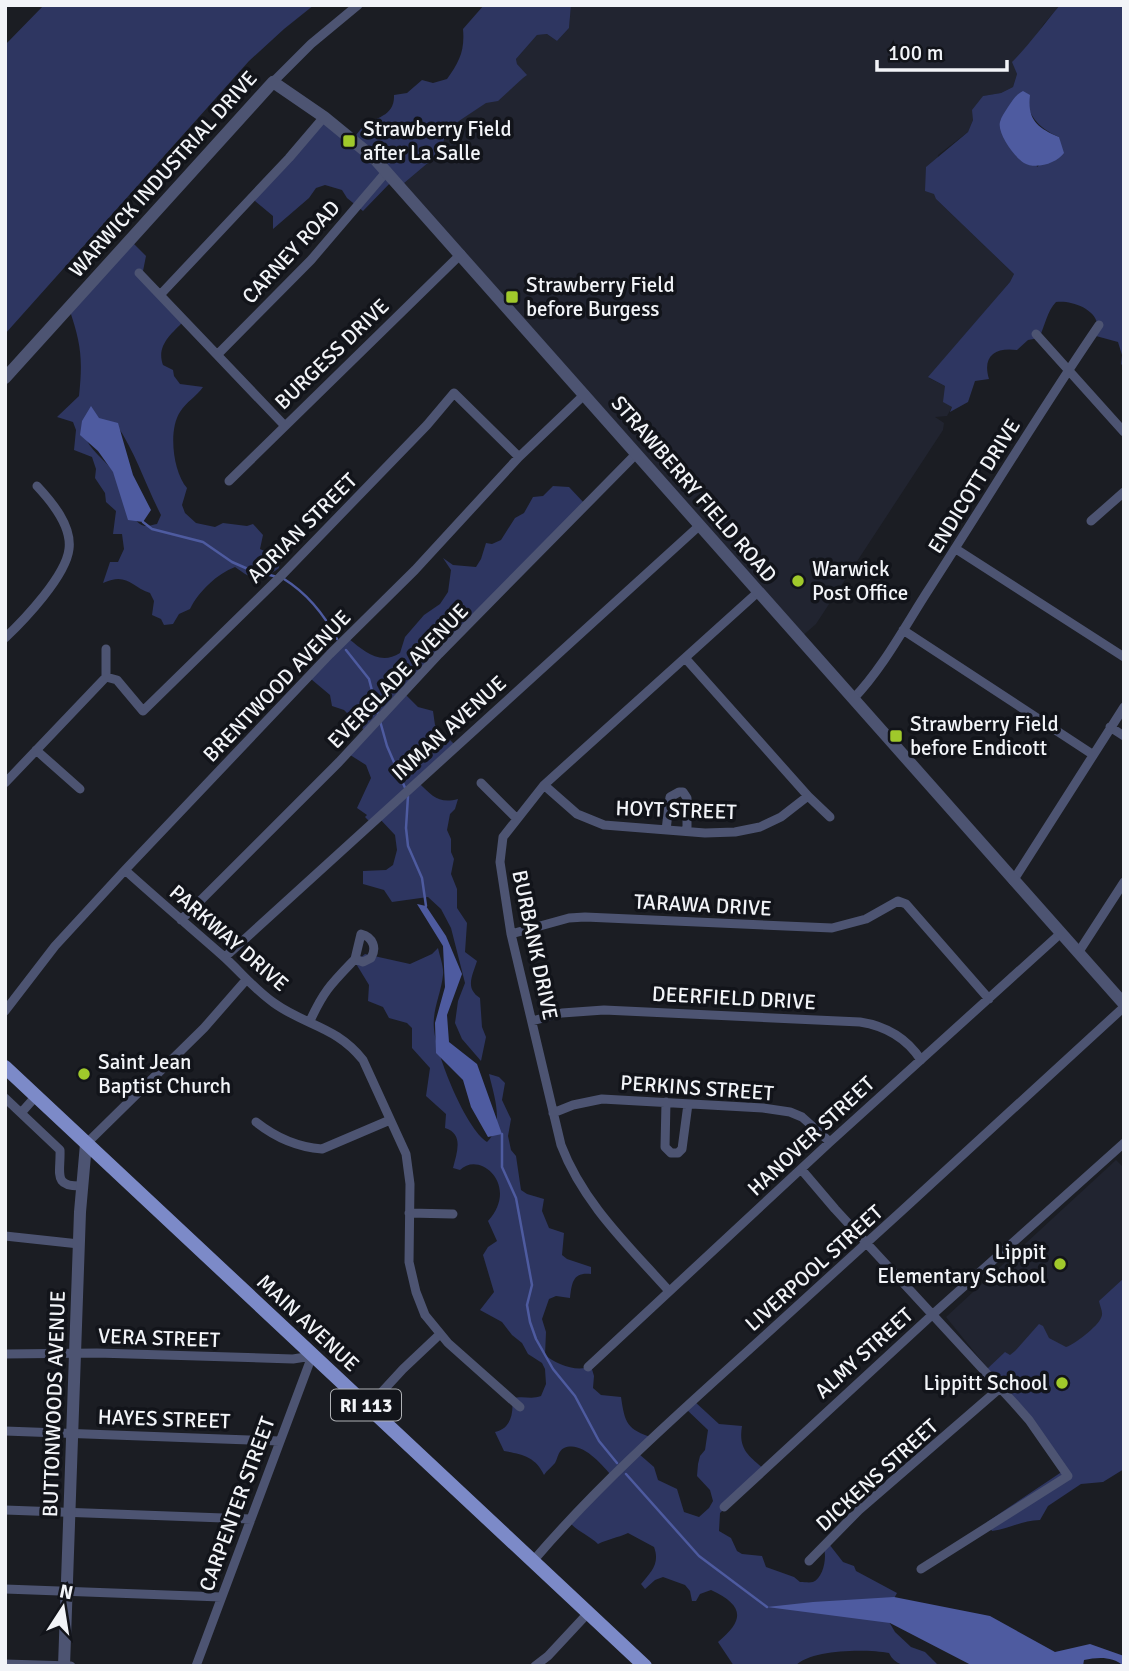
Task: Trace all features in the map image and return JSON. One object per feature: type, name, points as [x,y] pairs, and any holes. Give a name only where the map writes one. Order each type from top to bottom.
[{"type":"main road","name":"MAIN AVENUE","points":[[5,1067],[645,1666]]},
{"type":"street","name":"WARWICK INDUSTRIAL DRIVE","points":[[5,378],[273,82],[304,51],[358,5]]},
{"type":"street","name":"STRAWBERRY FIELD ROAD","points":[[273,82],[324,117],[387,171],[1124,1006]]},
{"type":"street","points":[[160,295],[324,117]]},
{"type":"street","name":"CARNEY ROAD","points":[[218,354],[311,260],[387,171]]},
{"type":"street","name":"BURGESS DRIVE","points":[[229,481],[461,254]]},
{"type":"street","points":[[139,273],[285,426]]},
{"type":"street","name":"ENDICOTT DRIVE","points":[[853,699],[903,630],[1068,369],[1099,325]]},
{"type":"street","points":[[1036,334],[1124,432]]},
{"type":"street","name":"ADRIAN STREET","points":[[106,677],[117,680],[143,710],[287,570],[427,425],[454,393],[519,457]]},
{"type":"street","name":"BRENTWOOD AVENUE","points":[[5,1011],[55,946],[125,870],[330,654],[415,570],[519,457],[585,394]]},
{"type":"street","name":"EVERGLADE AVENUE","points":[[181,920],[339,762],[439,654],[637,453]]},
{"type":"street","points":[[5,638],[38,604],[68,556],[68,538],[61,517],[37,486]]},
{"type":"street","points":[[1091,520],[1124,492]]},
{"type":"street","name":"INMAN AVENUE","points":[[225,957],[699,526]]},
{"type":"street","points":[[956,549],[1124,657]]},
{"type":"street","name":"BURBANK DRIVE","points":[[669,1291],[600,1214],[564,1152],[511,934],[500,862],[503,837],[544,785],[758,592]]},
{"type":"street","points":[[903,630],[1092,754]]},
{"type":"street","points":[[5,782],[106,677],[106,649]]},
{"type":"street","points":[[686,659],[808,796],[831,817]]},
{"type":"street","points":[[1013,881],[1124,707]]},
{"type":"street","points":[[1110,727],[1124,736]]},
{"type":"street","points":[[36,750],[80,789]]},
{"type":"street","points":[[481,783],[517,819]]},
{"type":"street","name":"HOYT STREET","points":[[544,785],[577,814],[594,822],[620,828],[687,831],[735,832],[760,827],[781,817],[808,796]]},
{"type":"street","points":[[666,830],[670,797],[676,792],[683,792],[687,798],[687,831]]},
{"type":"street","name":"PARKWAY DRIVE","points":[[125,870],[277,1005],[339,1036],[363,1060],[406,1154],[410,1184],[412,1275],[425,1315],[439,1335],[520,1407]]},
{"type":"street","points":[[1078,953],[1124,882]]},
{"type":"street","name":"TARAWA DRIVE","points":[[511,934],[569,918],[585,917],[832,928],[866,919],[898,901],[906,904],[989,999]]},
{"type":"street","name":"HANOVER STREET","points":[[588,1367],[830,1142],[1061,933]]},
{"type":"street","points":[[310,1021],[329,985],[355,959]]},
{"type":"street","points":[[86,1144],[204,1028],[246,980]]},
{"type":"street","name":"LIVERPOOL STREET","points":[[533,1560],[592,1496],[696,1397],[867,1244],[1124,1006]]},
{"type":"street","name":"DEERFIELD DRIVE","points":[[532,1021],[562,1013],[604,1010],[860,1022],[888,1029],[909,1045],[921,1060]]},
{"type":"street","points":[[21,1113],[36,1096]]},
{"type":"street","points":[[5,1098],[60,1150],[60,1179],[63,1183],[67,1186],[82,1186]]},
{"type":"street","name":"PERKINS STREET","points":[[553,1113],[592,1100],[755,1107],[790,1112],[812,1125],[830,1142]]},
{"type":"street","points":[[666,1102],[665,1147],[671,1153],[678,1153],[682,1149],[688,1104]]},
{"type":"street","points":[[256,1122],[282,1139],[322,1149],[390,1120]]},
{"type":"street","name":"ALMY STREET","points":[[724,1507],[1124,1143]]},
{"type":"street","name":"BUTTONWOODS AVENUE","points":[[64,1666],[74,1353],[86,1144]]},
{"type":"street","points":[[801,1170],[1029,1420],[1068,1476],[921,1569]]},
{"type":"street","points":[[409,1213],[453,1214]]},
{"type":"street","points":[[5,1236],[79,1244]]},
{"type":"street","points":[[368,1407],[439,1335]]},
{"type":"street","name":"VERA STREET","points":[[5,1354],[74,1353],[293,1359],[312,1356]]},
{"type":"street","name":"CARPENTER STREET","points":[[196,1666],[312,1356]]},
{"type":"street","name":"DICKENS STREET","points":[[809,1561],[859,1510],[1000,1388]]},
{"type":"street","name":"HAYES STREET","points":[[5,1431],[279,1441]]},
{"type":"street","points":[[5,1510],[251,1518]]},
{"type":"street","points":[[5,1589],[221,1597]]},
{"type":"street","points":[[535,1666],[548,1656],[589,1612]]},
{"type":"street","points":[[5,1664],[71,1666]]},
{"type":"shaded area","points":[[44,5],[314,5],[249,61],[5,334],[5,45]]},
{"type":"shaded area","points":[[484,5],[571,5],[569,28],[557,41],[547,34],[537,35],[516,59],[527,75],[498,101],[486,103],[450,127],[445,133],[442,151],[403,184],[393,180],[363,211],[347,198],[342,190],[325,185],[316,188],[309,198],[273,229],[273,216],[255,201],[256,197],[326,121],[352,140],[364,126],[388,112],[394,95],[407,93],[422,80],[433,83],[447,79],[460,56],[463,29]]},
{"type":"shaded area","points":[[571,5],[1060,5],[1034,41],[1013,62],[1017,74],[1013,87],[1001,93],[983,96],[968,132],[938,155],[936,199],[1014,274],[929,378],[945,386],[952,407],[947,416],[935,417],[944,423],[943,430],[816,624],[800,638],[403,184],[442,151],[445,133],[450,127],[526,75],[516,59],[537,35],[547,34],[557,41],[569,28]]},
{"type":"shaded area","points":[[1060,5],[1124,5],[1124,362],[1121,365],[1122,355],[1118,342],[1096,336],[1097,323],[1091,313],[1068,302],[1056,302],[1048,314],[1039,338],[1028,340],[1017,350],[1002,350],[992,355],[987,364],[989,379],[975,381],[968,402],[950,412],[952,407],[943,402],[945,386],[928,377],[1014,274],[936,199],[934,194],[925,191],[926,167],[968,132],[973,120],[972,110],[983,96],[1001,93],[1013,87],[1017,74],[1012,62]],"holes":[[[1023,91],[1031,114],[1044,129],[1059,137],[1060,146],[1037,167]]]},
{"type":"shaded area","points":[[1023,91],[1030,95],[1030,110],[1035,122],[1059,137],[1064,153],[1046,164],[1034,166],[1024,163],[1011,150],[1001,132],[1002,116],[1014,98]]},
{"type":"shaded area","points":[[130,240],[146,256],[142,276],[183,322],[163,346],[163,365],[173,370],[180,384],[203,387],[180,412],[174,429],[175,462],[187,488],[182,505],[185,513],[196,523],[215,527],[223,523],[247,526],[253,524],[263,535],[260,549],[280,558],[279,568],[261,578],[247,575],[235,567],[228,570],[209,584],[190,609],[179,614],[173,624],[164,625],[161,619],[152,615],[154,601],[150,593],[123,579],[103,583],[110,562],[118,562],[124,549],[122,534],[113,534],[116,511],[106,502],[105,493],[95,478],[96,469],[92,457],[74,450],[76,430],[73,422],[57,417],[79,396],[80,351],[69,308]],"holes":[[[116,424],[161,515],[157,524],[144,526],[136,520],[115,473],[86,439]]]},
{"type":"shaded area","points":[[91,406],[99,418],[118,423],[133,475],[151,510],[143,522],[128,520],[113,472],[98,451],[80,435],[82,421]]},
{"type":"shaded area","points":[[553,486],[569,487],[585,504],[406,695],[418,707],[433,711],[435,725],[455,745],[419,783],[436,798],[458,799],[450,814],[447,830],[454,859],[451,874],[457,889],[457,908],[467,923],[465,952],[477,961],[471,986],[480,998],[482,1027],[486,1037],[481,1061],[462,1039],[455,1023],[458,1001],[465,983],[451,928],[441,909],[428,897],[392,902],[384,890],[363,884],[363,871],[386,870],[393,865],[397,850],[395,835],[379,818],[370,822],[365,817],[367,815],[357,808],[371,778],[366,765],[347,753],[365,731],[344,710],[332,706],[330,695],[311,679],[349,639],[366,652],[379,657],[393,657],[400,653],[405,637],[424,615],[440,604],[448,592],[451,570],[443,558],[453,565],[476,567],[486,543],[492,544],[501,540],[515,518],[524,513],[533,497],[543,496]]},
{"type":"shaded area","points":[[417,904],[426,906],[446,936],[462,974],[447,1015],[449,1042],[477,1064],[502,1134],[488,1137],[471,1107],[463,1080],[436,1053],[435,1023],[445,987],[443,946]]},
{"type":"shaded area","points":[[438,948],[443,972],[434,1015],[434,1029],[440,1056],[453,1090],[470,1123],[487,1142],[496,1127],[497,1119],[489,1074],[499,1077],[505,1083],[502,1100],[511,1119],[508,1136],[511,1150],[516,1156],[521,1190],[544,1199],[542,1211],[549,1228],[564,1233],[562,1255],[591,1267],[591,1274],[580,1275],[574,1279],[570,1298],[556,1296],[549,1299],[542,1319],[546,1332],[545,1355],[567,1366],[591,1366],[593,1388],[601,1395],[621,1397],[629,1424],[638,1432],[653,1438],[639,1454],[654,1467],[658,1480],[677,1489],[684,1512],[699,1517],[713,1501],[710,1490],[697,1476],[708,1430],[685,1408],[694,1401],[719,1424],[742,1426],[743,1447],[765,1470],[720,1513],[719,1531],[731,1538],[737,1551],[762,1556],[766,1567],[794,1577],[800,1582],[816,1580],[822,1572],[824,1549],[829,1544],[843,1562],[897,1593],[885,1615],[895,1632],[911,1647],[925,1652],[939,1666],[904,1665],[893,1659],[889,1653],[854,1651],[814,1656],[795,1666],[734,1666],[718,1642],[737,1619],[735,1607],[730,1601],[711,1590],[692,1601],[690,1591],[685,1585],[663,1577],[645,1589],[641,1584],[652,1571],[656,1558],[654,1547],[628,1533],[598,1544],[570,1523],[612,1476],[597,1460],[584,1450],[571,1446],[559,1453],[555,1463],[544,1475],[528,1457],[504,1451],[495,1432],[504,1428],[510,1420],[512,1399],[541,1396],[546,1384],[542,1363],[528,1354],[522,1343],[502,1322],[480,1310],[494,1292],[483,1255],[488,1247],[497,1241],[488,1221],[497,1208],[500,1195],[498,1184],[494,1175],[486,1168],[468,1165],[460,1170],[453,1168],[457,1139],[445,1128],[446,1114],[426,1096],[430,1068],[412,1048],[412,1028],[407,1023],[389,1018],[383,1007],[368,1001],[369,985],[355,962],[365,954],[410,964],[432,954]]},
{"type":"shaded area","name":"Lippitt School","points":[[1116,1160],[1124,1168],[1124,1449],[1080,1482],[946,1317]]},
{"type":"shaded area","points":[[1124,1278],[1124,1469],[1103,1482],[1081,1484],[1048,1506],[1040,1520],[992,1531],[987,1522],[1063,1471],[986,1370],[1005,1352],[1010,1355],[1015,1351],[1039,1324],[1049,1338],[1066,1347],[1074,1343],[1099,1321],[1102,1314],[1099,1301]]},
{"type":"shaded area","points":[[894,1597],[990,1616],[1055,1652],[1090,1644],[1124,1656],[1124,1666],[1115,1660],[1100,1658],[1084,1660],[1083,1666],[973,1666],[890,1623],[767,1607]]},
{"type":"waterway","points":[[143,522],[152,529],[203,542],[232,562],[277,577]]},
{"type":"waterway","points":[[284,579],[315,605],[337,639]]},
{"type":"waterway","points":[[346,650],[369,679],[378,714]]},
{"type":"waterway","points":[[380,721],[387,746],[406,790]]},
{"type":"waterway","points":[[408,796],[408,846],[422,878],[426,906]]},
{"type":"waterway","points":[[502,1134],[502,1167],[516,1198],[532,1285],[527,1305],[530,1322],[553,1369],[575,1396],[599,1441],[617,1463]]},
{"type":"waterway","points":[[626,1474],[699,1556],[767,1607]]},
{"type":"place","name":"Strawberry Field after La Salle","points":[[349,141]]},
{"type":"place","name":"Strawberry Field before Burgess","points":[[512,297]]},
{"type":"place","name":"Warwick Post Office","points":[[798,581]]},
{"type":"place","name":"Strawberry Field before Endicott","points":[[896,736]]},
{"type":"place","name":"Saint Jean Baptist Church","points":[[84,1074]]},
{"type":"place","name":"Lippit Elementary School","points":[[1060,1264]]},
{"type":"place","name":"Lippitt School","points":[[1062,1383]]}]
